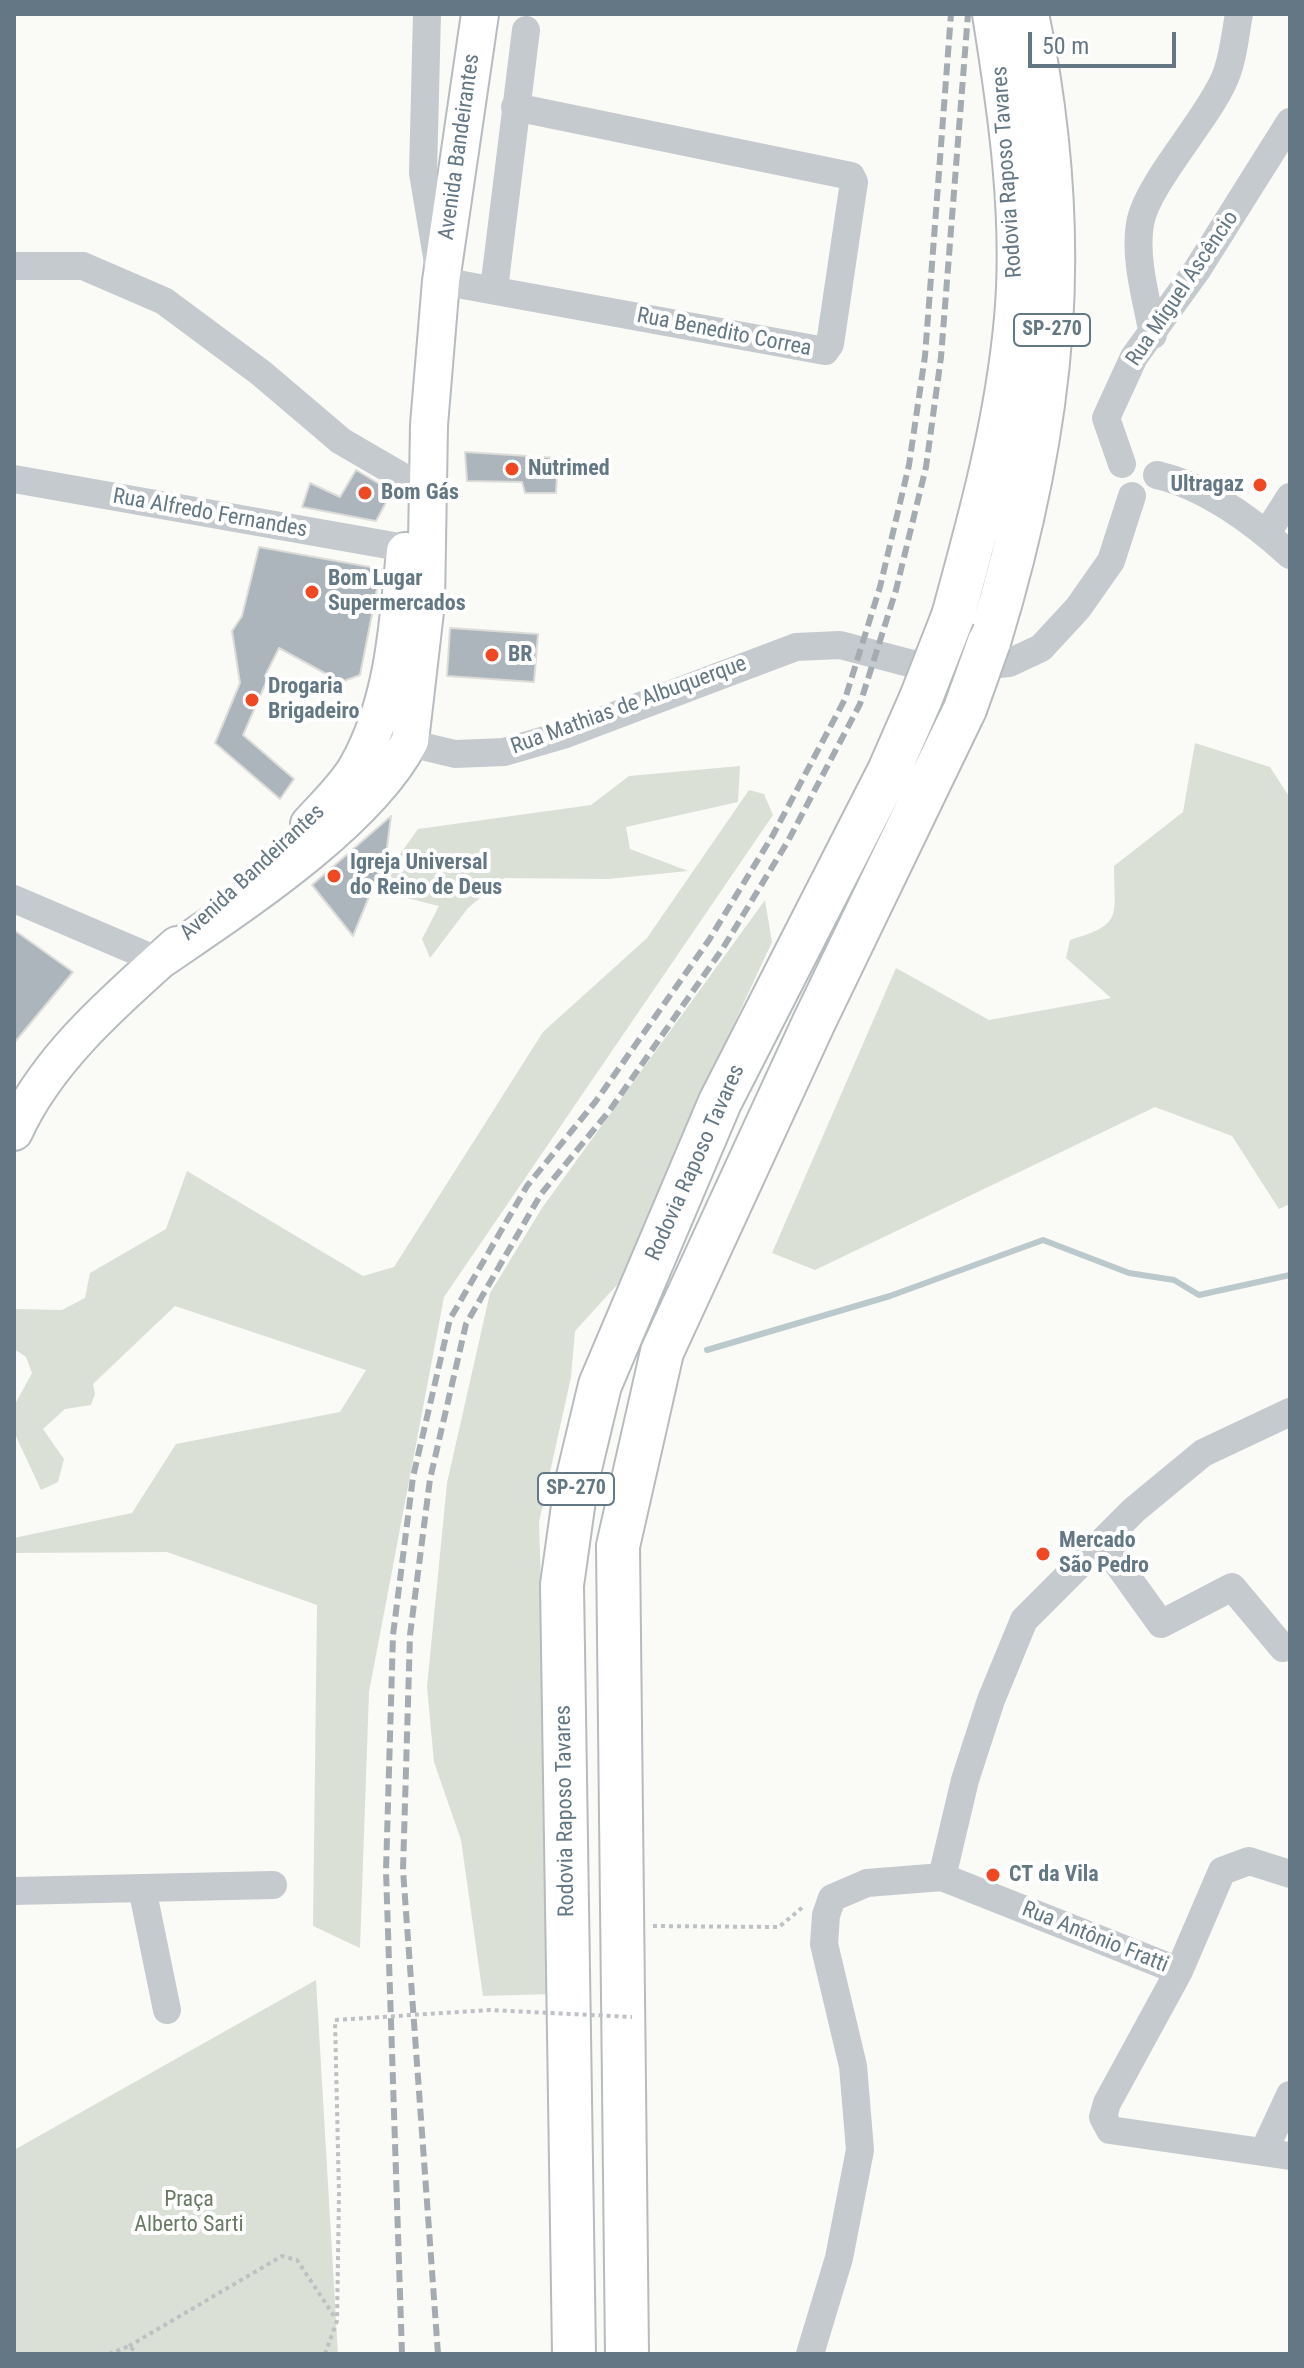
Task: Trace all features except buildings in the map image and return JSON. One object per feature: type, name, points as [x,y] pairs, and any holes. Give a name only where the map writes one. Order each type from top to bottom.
[{"type":"highway","name":"Rodovia Raposo Tavares","points":[[574,2354],[562,1585],[576,1485],[600,1385],[720,1102],[889,771],[953,616],[993,472],[1016,317],[1015,205],[1007,98],[994,14]]},
{"type":"highway","name":"Rodovia Raposo Tavares","points":[[627,2354],[618,1546],[662,1352],[814,1022],[965,709],[1017,550],[1038,457],[1050,362],[1055,266],[1051,170],[1039,75],[1027,14]]},
{"type":"main road","name":"Avenida Bandeirantes","points":[[159,961],[264,889],[288,868],[365,800],[399,761],[410,741],[426,603],[427,501],[441,281],[480,14]]},
{"type":"main road","name":"Avenida Bandeirantes","points":[[14,1132],[27,1104],[85,1032],[300,834],[355,769],[371,737],[395,659],[405,548],[427,501]]},
{"type":"street","name":"Avenida Bandeirantes","points":[[427,14],[423,173],[441,281]]},
{"type":"street","points":[[1153,335],[1139,246],[1140,223],[1148,199],[1190,140],[1225,79],[1239,14]]},
{"type":"street","points":[[494,289],[526,30]]},
{"type":"street","name":"Rua Benedito Correa","points":[[441,281],[825,351],[830,344],[854,182],[846,173],[515,107]]},
{"type":"street","name":"Rua Miguel Ascêncio","points":[[1122,464],[1106,418],[1134,357],[1153,335],[1290,122]]},
{"type":"street","points":[[14,266],[83,266],[164,301],[261,373],[341,441],[427,501]]},
{"type":"street","points":[[1157,475],[1149,494],[1132,496],[1123,492],[1118,481],[1122,464],[1133,458],[1145,460],[1157,475],[1181,481],[1267,533],[1290,555]]},
{"type":"street","name":"Rua Alfredo Fernandes","points":[[14,479],[405,548]]},
{"type":"street","name":"Rua Mathias de Albuquerque","points":[[371,737],[410,741],[455,754],[504,752],[566,734],[796,647],[840,645],[936,670],[1009,663],[1041,648],[1078,608],[1111,561],[1132,496]]},
{"type":"street","points":[[1267,533],[1290,497]]},
{"type":"street","points":[[14,899],[159,961]]},
{"type":"street","points":[[810,2354],[839,2258],[860,2150],[853,2066],[824,1944],[826,1915],[841,1893],[867,1883],[942,1877],[974,1754],[1024,1620],[1102,1542],[1203,1453],[1290,1412]]},
{"type":"street","points":[[1102,1542],[1161,1624],[1232,1587],[1283,1648]]},
{"type":"street","points":[[1179,1971],[1222,1871],[1249,1861],[1290,1874]]},
{"type":"street","name":"Rua Antônio Fratti","points":[[942,1877],[1179,1971],[1107,2103],[1103,2117],[1110,2130],[1277,2154]]},
{"type":"street","points":[[14,1891],[273,1885]]},
{"type":"street","points":[[142,1888],[167,2010]]},
{"type":"street","points":[[1277,2154],[1290,2095]]},
{"type":"path","points":[[645,1926],[779,1927],[817,1897],[841,1893]]},
{"type":"path","points":[[325,2354],[337,2321],[339,2195],[335,2020],[490,2010],[635,2015]]},
{"type":"path","points":[[109,2354],[129,2346],[282,2256],[297,2260],[337,2321]]},
{"type":"path","points":[[129,2346],[138,2354]]},
{"type":"green space","points":[[1195,743],[1270,767],[1290,798],[1290,1204],[1279,1209],[1232,1136],[1155,1107],[815,1270],[772,1253],[896,968],[989,1020],[1111,998],[1066,958],[1070,940],[1108,923],[1114,908],[1114,866],[1183,812]]},
{"type":"green space","points":[[740,766],[738,802],[626,827],[630,849],[688,871],[608,879],[504,878],[468,908],[430,958],[422,939],[439,906],[403,897],[388,871],[418,829],[591,805],[629,776]]},
{"type":"green space","points":[[749,790],[764,794],[773,815],[444,1297],[369,1692],[360,1948],[313,1926],[317,1605],[167,1552],[14,1553],[14,1538],[132,1513],[176,1444],[340,1412],[366,1370],[175,1306],[93,1384],[95,1394],[91,1405],[65,1409],[43,1429],[64,1459],[58,1482],[41,1490],[14,1432],[14,1406],[32,1373],[26,1357],[14,1349],[16,1309],[62,1310],[85,1298],[90,1273],[166,1229],[187,1171],[363,1276],[394,1267],[543,1032],[647,938]]},
{"type":"green space","points":[[765,900],[772,942],[682,1136],[626,1275],[575,1331],[571,1377],[539,1522],[554,1994],[483,1996],[461,1840],[434,1762],[427,1687],[447,1483],[490,1293],[542,1208]]},
{"type":"green space","name":"Praça Alberto Sarti","points":[[316,1980],[338,2354],[14,2354],[14,2150]]},
{"type":"waterway","points":[[707,1350],[890,1296],[1043,1240],[1129,1273],[1174,1280],[1199,1295],[1290,1275]]},
{"type":"railway","points":[[402,2354],[386,1871],[393,1635],[413,1477],[450,1319],[527,1186],[596,1101],[709,940],[773,835],[845,699],[880,587],[909,465],[925,356],[951,14]]},
{"type":"railway","points":[[438,2354],[403,1870],[410,1635],[430,1479],[466,1324],[541,1194],[610,1110],[723,948],[788,841],[860,704],[896,590],[926,467],[941,357],[968,14]]},
{"type":"place","name":"Nutrimed","points":[[512,469]]},
{"type":"place","name":"Ultragaz","points":[[1260,485]]},
{"type":"place","name":"Bom Gás","points":[[365,493]]},
{"type":"place","name":"Bom Lugar Supermercados","points":[[312,592]]},
{"type":"place","name":"BR","points":[[492,655]]},
{"type":"place","name":"Drogaria Brigadeiro","points":[[252,700]]},
{"type":"place","name":"Igreja Universal do Reino de Deus","points":[[334,876]]},
{"type":"place","name":"Mercado São Pedro","points":[[1043,1554]]},
{"type":"place","name":"CT da Vila","points":[[993,1875]]}]
